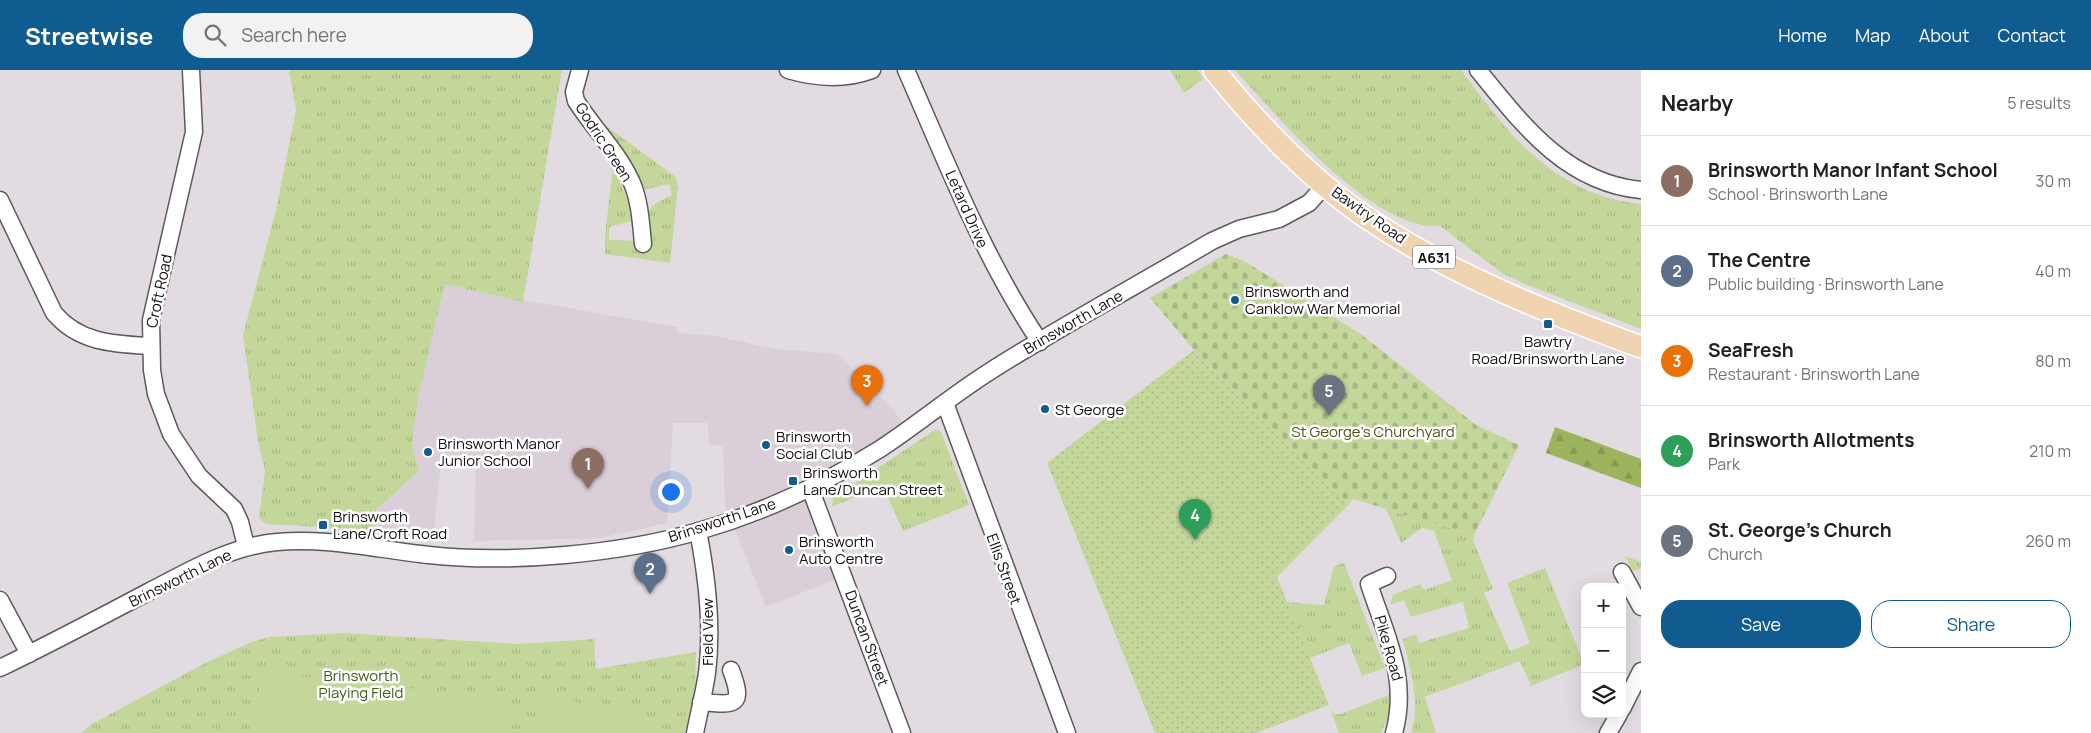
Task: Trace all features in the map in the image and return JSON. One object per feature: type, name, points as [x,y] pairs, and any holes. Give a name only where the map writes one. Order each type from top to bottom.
[{"type":"main road","name":"Bawtry Road","points":[[1214,70],[1251,114],[1326,184],[1372,221],[1455,268],[1518,299],[1641,347]]},
{"type":"street","name":"Croft Road","points":[[191,70],[194,122],[192,149],[150,320],[150,346],[156,394],[171,434],[199,476],[234,509],[240,522],[246,546]]},
{"type":"street","name":"Godric Green","points":[[580,70],[574,92],[576,101],[618,158],[633,184],[639,208],[643,244]]},
{"type":"street","points":[[788,70],[803,75],[834,77],[872,70]]},
{"type":"street","name":"Letard Drive","points":[[906,70],[980,238],[1000,278],[1040,342]]},
{"type":"street","points":[[1478,70],[1521,124],[1560,158],[1599,180],[1641,190]]},
{"type":"street","name":"Brinsworth Lane","points":[[0,668],[199,566],[246,546],[279,541],[319,542],[433,556],[536,556],[616,549],[698,531],[752,513],[810,488],[880,449],[990,371],[1212,242],[1239,229],[1279,219],[1309,203],[1326,184]]},
{"type":"street","points":[[0,200],[54,313],[64,324],[77,333],[94,340],[150,346]]},
{"type":"street","name":"Ellis Street","points":[[945,404],[1066,733]]},
{"type":"street","name":"Duncan Street","points":[[810,488],[902,733]]},
{"type":"street","name":"Field View","points":[[695,733],[707,673],[709,635],[706,572],[698,531]]},
{"type":"street","points":[[1622,572],[1641,607]]},
{"type":"street","name":"Pike Road","points":[[1387,576],[1369,584],[1399,677],[1401,700],[1394,733]]},
{"type":"street","points":[[0,600],[29,654]]},
{"type":"street","points":[[701,702],[724,704],[732,702],[737,697],[738,690],[731,670]]},
{"type":"street","points":[[1626,701],[1641,671]]},
{"type":"street","points":[[1608,733],[1617,718]]},
{"type":"shaded area","points":[[445,284],[509,299],[677,327],[678,333],[716,336],[776,349],[837,354],[892,408],[908,430],[810,488],[844,576],[766,607],[725,506],[723,446],[709,444],[708,423],[673,423],[667,523],[601,538],[474,541],[476,459],[441,461],[433,542],[372,530],[375,511],[419,471],[412,444],[419,394]]},
{"type":"green space","points":[[289,70],[562,70],[523,302],[445,284],[419,394],[412,444],[419,471],[375,511],[372,530],[266,524],[259,518],[265,471],[258,441],[243,335],[276,210],[296,110]]},
{"type":"green space","points":[[1170,70],[1198,70],[1203,79],[1184,93]]},
{"type":"green space","points":[[1235,70],[1461,70],[1516,139],[1558,175],[1583,188],[1610,198],[1641,204],[1641,329],[1525,284],[1502,273],[1440,226],[1414,223],[1386,211],[1357,191],[1301,141]]},
{"type":"green space","points":[[602,123],[676,177],[678,186],[670,263],[605,254],[605,235],[613,166],[634,215],[632,221],[609,227],[609,240],[635,241],[639,249],[651,246],[647,213],[654,204],[672,195],[669,184],[644,190],[638,184]]},
{"type":"green space","name":"St George's Churchyard","points":[[1226,254],[1246,262],[1362,335],[1476,425],[1519,445],[1474,535],[1353,499],[1349,504],[1194,350],[1150,298]]},
{"type":"green space","points":[[1194,350],[1349,504],[1277,577],[1329,705],[1256,733],[1155,733],[1047,463]]},
{"type":"green space","points":[[1555,427],[1641,459],[1641,488],[1546,453]]},
{"type":"green space","points":[[936,429],[941,432],[969,505],[903,531],[882,485],[832,507],[833,498]]},
{"type":"green space","points":[[1386,509],[1474,535],[1473,540],[1493,589],[1484,593],[1510,651],[1530,643],[1507,583],[1545,568],[1581,657],[1581,665],[1531,686],[1520,661],[1425,697],[1436,733],[1411,733],[1414,721],[1415,698],[1403,639],[1416,634],[1419,643],[1469,628],[1463,602],[1411,617],[1404,600],[1390,605],[1393,595],[1420,584],[1424,590],[1452,580],[1434,531],[1422,528],[1401,543]]},
{"type":"green space","points":[[1625,556],[1641,562],[1641,569],[1633,571]]},
{"type":"green space","points":[[1344,563],[1385,668],[1362,676],[1349,643],[1310,658],[1287,602],[1324,605],[1334,566]]},
{"type":"green space","name":"Brinsworth Playing Field","points":[[344,633],[518,644],[594,639],[596,669],[696,652],[695,694],[685,733],[82,733],[90,725],[209,661],[252,642],[269,637]]},
{"type":"green space","points":[[261,672],[509,699],[505,733],[254,733]]},
{"type":"green space","points":[[540,694],[644,717],[640,733],[531,733]]},
{"type":"green space","points":[[1391,694],[1390,712],[1381,733],[1339,733],[1330,709],[1334,714],[1341,714]]},
{"type":"place","name":"Brinsworth and Canklow War Memorial","points":[[1235,300]]},
{"type":"place","name":"Bawtry Road/Brinsworth Lane","points":[[1548,324]]},
{"type":"place","name":"SeaFresh","points":[[867,406]]},
{"type":"place","name":"St George","points":[[1045,409]]},
{"type":"place","name":"St. George's Church","points":[[1329,416]]},
{"type":"place","name":"Brinsworth Social Club","points":[[766,445]]},
{"type":"place","name":"Brinsworth Manor Junior School","points":[[428,452]]},
{"type":"place","name":"Brinsworth Lane/Duncan Street","points":[[793,481]]},
{"type":"place","name":"Brinsworth Manor Infant School","points":[[588,489]]},
{"type":"place","name":"Brinsworth Lane/Croft Road","points":[[323,525]]},
{"type":"place","name":"Brinsworth Allotments","points":[[1195,540]]},
{"type":"place","name":"Brinsworth Auto Centre","points":[[789,550]]},
{"type":"place","name":"The Centre","points":[[650,594]]}]
